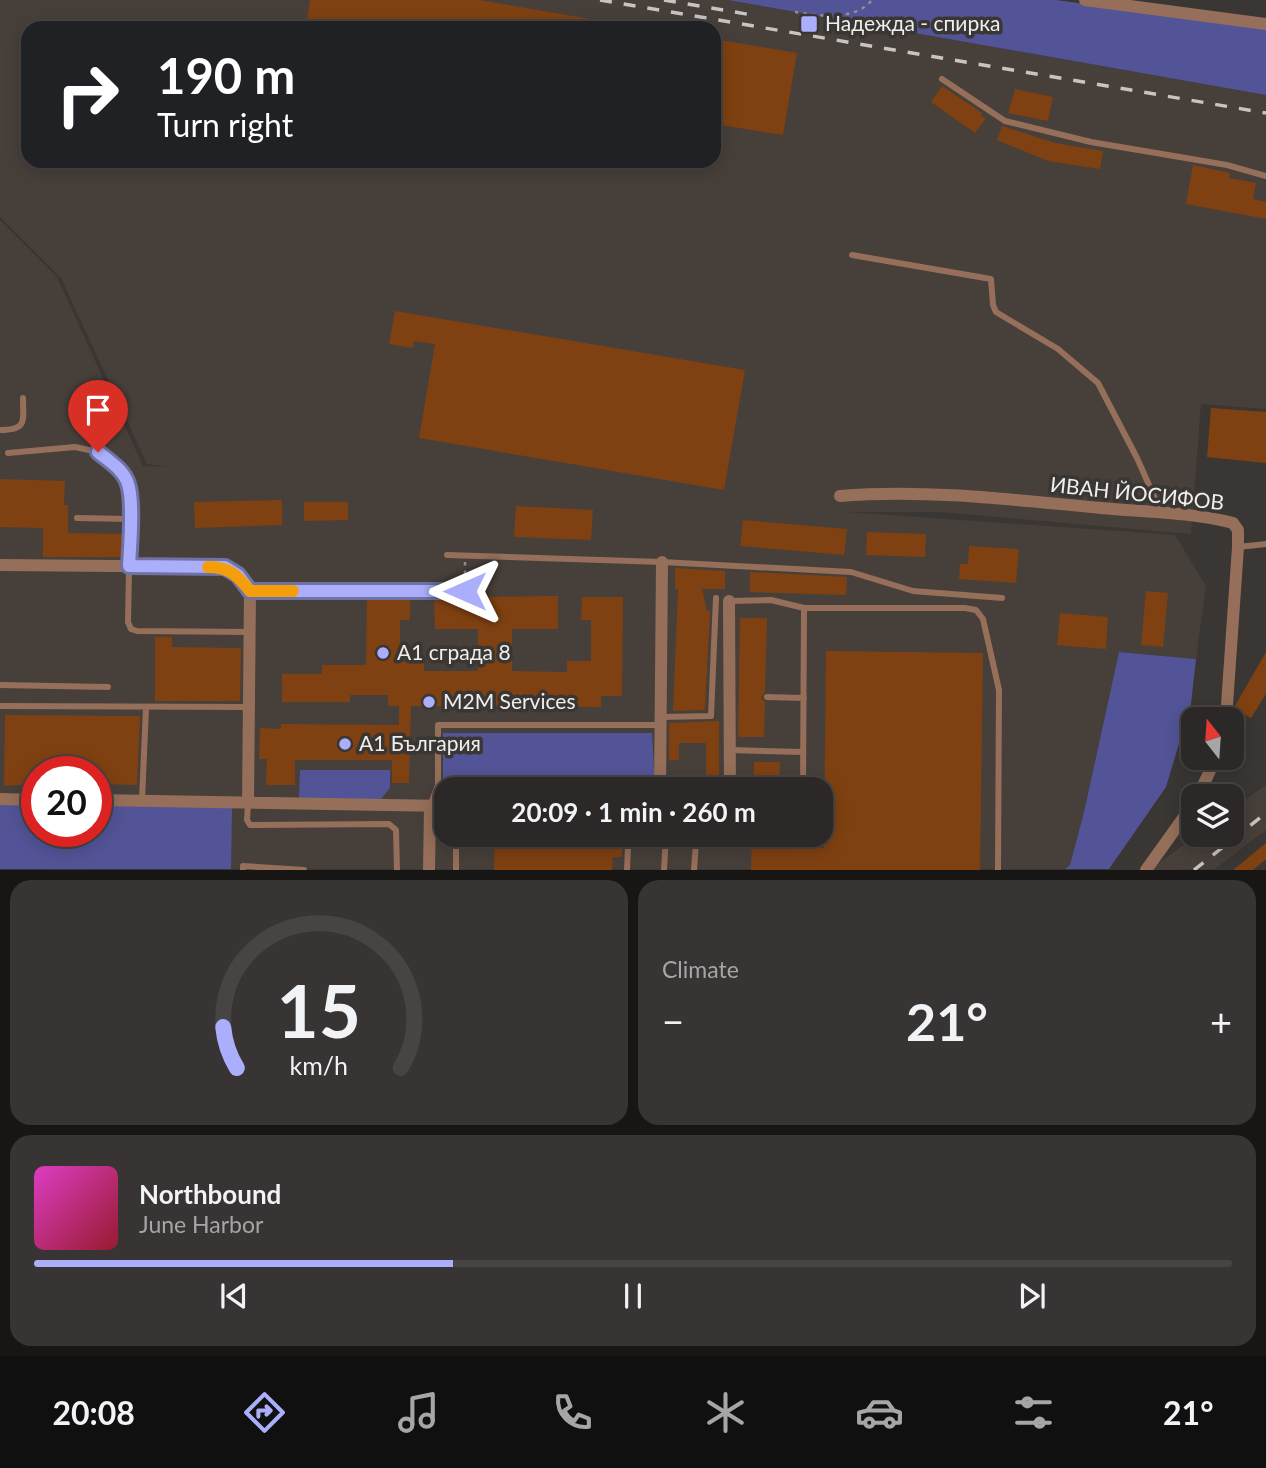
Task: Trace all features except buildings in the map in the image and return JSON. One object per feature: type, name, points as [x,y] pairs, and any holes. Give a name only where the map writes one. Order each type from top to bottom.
[{"type":"street","points":[[1085,0],[1163,5],[1266,24]]},
{"type":"street","name":"ИВАН ЙОСИФОВ","points":[[840,496],[891,492],[1162,514],[1233,523],[1238,530],[1238,547]]},
{"type":"street","points":[[1227,707],[1238,547]]},
{"type":"street","points":[[660,777],[662,562]]},
{"type":"street","points":[[0,565],[225,567],[238,575],[250,591],[248,802]]},
{"type":"street","points":[[729,601],[730,777]]},
{"type":"street","points":[[0,799],[21,800]]},
{"type":"street","points":[[112,800],[434,806]]},
{"type":"street","points":[[429,870],[430,806]]},
{"type":"street","points":[[1146,870],[1181,821]]},
{"type":"lane","points":[[942,79],[1005,121],[1091,142],[1227,165],[1266,176]]},
{"type":"lane","points":[[852,255],[991,279],[996,312],[1058,349],[1098,383],[1137,458],[1162,514]]},
{"type":"lane","points":[[0,430],[15,430],[21,427],[23,398]]},
{"type":"lane","points":[[8,453],[75,447],[98,452],[118,468],[128,483],[128,622],[134,631],[250,632]]},
{"type":"lane","points":[[78,518],[130,519]]},
{"type":"lane","points":[[1238,547],[1266,544]]},
{"type":"lane","points":[[447,555],[850,572],[913,591],[1002,598]]},
{"type":"lane","points":[[250,591],[465,591]]},
{"type":"lane","points":[[430,806],[438,785],[438,725],[661,721],[711,716],[716,598]]},
{"type":"lane","points":[[729,601],[771,600],[804,608],[976,610],[983,619],[999,690],[998,870]]},
{"type":"lane","points":[[803,777],[804,608]]},
{"type":"lane","points":[[0,685],[108,687]]},
{"type":"lane","points":[[767,698],[804,698]]},
{"type":"lane","points":[[1,706],[249,707]]},
{"type":"lane","points":[[142,801],[146,708]]},
{"type":"lane","points":[[210,708],[210,717]]},
{"type":"lane","points":[[730,750],[803,752]]},
{"type":"lane","points":[[248,802],[247,820],[250,825],[394,826],[397,870]]},
{"type":"lane","points":[[456,847],[456,870]]},
{"type":"lane","points":[[627,870],[628,847]]},
{"type":"lane","points":[[664,870],[665,847]]},
{"type":"lane","points":[[694,870],[696,847]]},
{"type":"lane","points":[[243,870],[243,866],[304,870]]},
{"type":"path","points":[[795,12],[824,16],[860,10],[872,0]]},
{"type":"path","points":[[465,556],[465,591]]},
{"type":"shaded area","points":[[0,0],[728,0],[1266,95],[1266,409],[1201,404],[1191,534],[940,512],[847,512],[1175,535],[1206,586],[1196,659],[1119,652],[1084,812],[1070,865],[1065,869],[0,869],[0,220],[57,277],[143,466],[168,467],[147,464],[61,278],[0,217]]},
{"type":"shaded area","points":[[728,0],[1056,0],[1266,28],[1266,95]]},
{"type":"shaded area","points":[[1119,652],[1196,659],[1191,704],[1190,707],[1181,707],[1181,737],[1166,787],[1109,869],[1065,869],[1070,865]]},
{"type":"shaded area","points":[[443,733],[652,733],[654,777],[443,777]]},
{"type":"shaded area","points":[[300,770],[390,770],[390,788],[381,799],[299,799]]},
{"type":"shaded area","points":[[1266,785],[1266,830],[1244,847],[1244,801]]},
{"type":"shaded area","points":[[0,794],[21,795],[21,847],[112,847],[112,800],[232,807],[231,869],[0,869]]},
{"type":"shaded area","points":[[1181,847],[1244,847],[1215,869],[1149,870]]},
{"type":"railway","points":[[600,0],[1266,113]]},
{"type":"railway","points":[[664,0],[752,15]]},
{"type":"railway","points":[[1194,870],[1266,813]]},
{"type":"slow traffic","points":[[208,567],[225,567],[238,575],[250,591],[293,591]]},
{"type":"place","name":"Надежда - спирка","points":[[809,24]]},
{"type":"place","name":"А1 сграда 8","points":[[383,653]]},
{"type":"place","name":"M2M Services","points":[[429,702]]},
{"type":"place","name":"А1 България","points":[[345,744]]},
{"type":"route","points":[[98,452],[118,468],[128,483],[129,566],[225,567],[238,575],[250,591],[465,591]]}]
